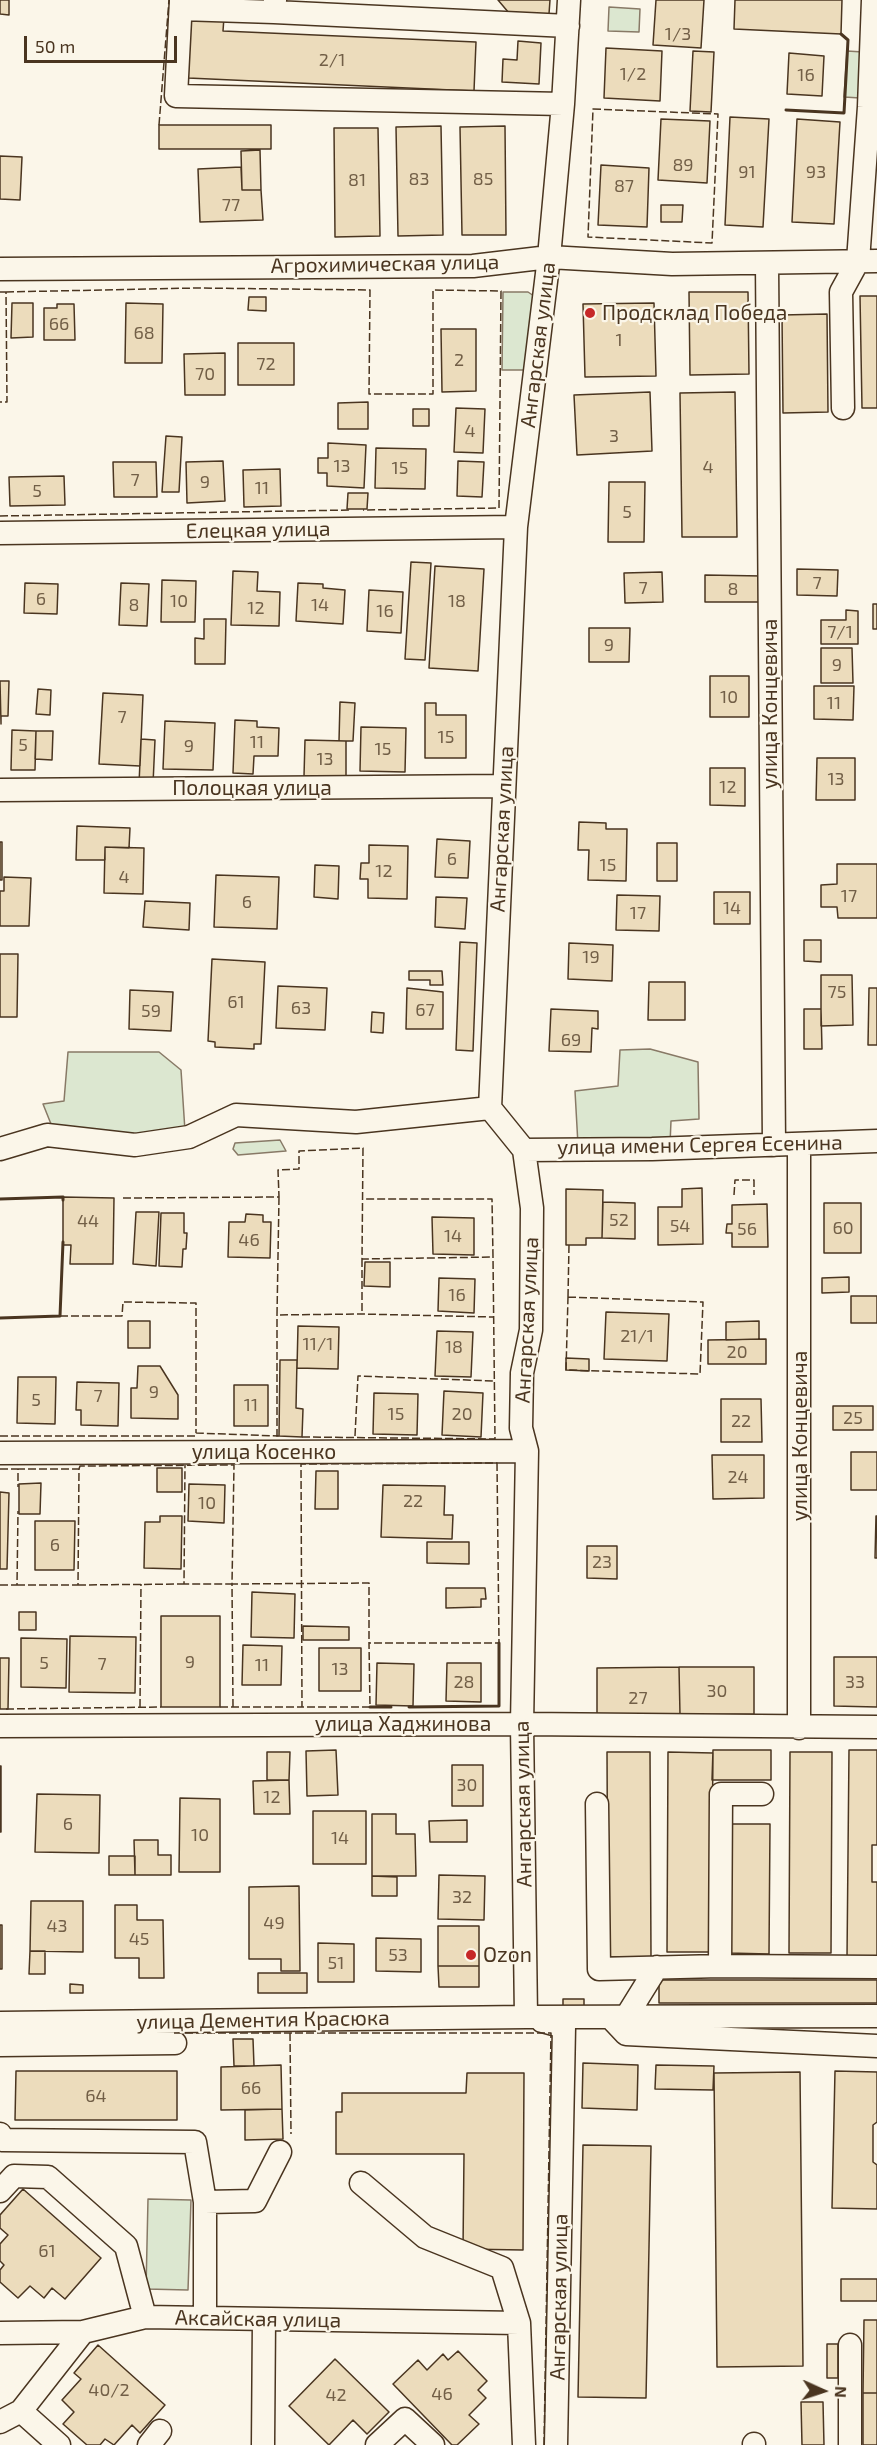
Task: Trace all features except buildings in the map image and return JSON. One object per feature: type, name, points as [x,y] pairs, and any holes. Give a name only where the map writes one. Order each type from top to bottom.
[{"type":"street","name":"Ангарская улица","points":[[490,1108],[516,527],[549,257],[563,104],[569,0]]},
{"type":"street","points":[[843,408],[841,292],[868,261],[873,107],[873,0]]},
{"type":"street","points":[[563,104],[176,96],[181,4],[379,8],[568,26]]},
{"type":"street","name":"Агрохимическая улица","points":[[0,269],[473,266],[549,257],[672,264],[868,261]]},
{"type":"street","name":"улица Концевича","points":[[767,263],[774,1145]]},
{"type":"street","name":"Елецкая улица","points":[[0,532],[516,527]]},
{"type":"street","name":"Полоцкая улица","points":[[0,790],[504,786]]},
{"type":"street","points":[[0,1149],[47,1135],[135,1145],[189,1137],[236,1115],[356,1122],[490,1108],[524,1150]]},
{"type":"street","name":"улица имени Сергея Есенина","points":[[524,1150],[652,1149],[877,1141]]},
{"type":"street","name":"улица Концевича","points":[[799,1144],[799,1728]]},
{"type":"street","name":"Ангарская улица","points":[[524,1150],[532,1208],[531,1330],[522,1373],[521,1428],[527,1451],[522,1724],[526,2017],[564,2027],[556,2445]]},
{"type":"street","name":"улица Косенко","points":[[0,1453],[527,1451]]},
{"type":"street","name":"улица Хаджинова","points":[[0,1726],[522,1724],[877,1727]]},
{"type":"street","points":[[720,1966],[721,1794],[762,1794]]},
{"type":"street","points":[[597,1804],[599,1970],[720,1966],[877,1967]]},
{"type":"street","points":[[618,2017],[657,1967]]},
{"type":"street","points":[[526,2017],[877,2016]]},
{"type":"street","name":"улица Дементия Красюка","points":[[0,2023],[526,2017]]},
{"type":"street","points":[[618,2017],[626,2034],[877,2046]]},
{"type":"street","points":[[0,2045],[175,2043]]},
{"type":"street","points":[[0,2134],[3,2140],[195,2142],[205,2202],[205,2318]]},
{"type":"street","points":[[205,2202],[255,2201],[280,2152]]},
{"type":"street","points":[[0,2191],[14,2175],[48,2177],[126,2246],[145,2317]]},
{"type":"street","points":[[361,2183],[425,2237],[502,2268],[519,2324],[524,2445]]},
{"type":"street","name":"Аксайская улица","points":[[0,2333],[83,2332],[145,2317],[519,2324]]},
{"type":"street","points":[[263,2445],[264,2319]]},
{"type":"street","points":[[0,2422],[21,2411],[83,2332]]},
{"type":"street","points":[[850,2345],[850,2445]]},
{"type":"street","points":[[21,2411],[59,2445]]},
{"type":"street","points":[[377,2445],[405,2419],[433,2445]]},
{"type":"green space","points":[[609,7],[640,9],[639,32],[608,31]]},
{"type":"green space","points":[[847,51],[863,52],[860,98],[844,97]]},
{"type":"green space","points":[[503,292],[528,292],[534,296],[531,370],[502,370]]},
{"type":"green space","points":[[650,1049],[698,1062],[699,1119],[671,1121],[670,1144],[578,1145],[575,1091],[618,1086],[620,1050]]},
{"type":"green space","points":[[68,1052],[159,1052],[181,1070],[185,1131],[129,1141],[53,1129],[43,1104],[64,1101]]},
{"type":"green space","points":[[280,1140],[286,1151],[238,1155],[233,1149],[235,1143]]},
{"type":"green space","points":[[148,2199],[191,2200],[188,2290],[146,2289]]},
{"type":"fence","points":[[159,125],[169,0]]},
{"type":"fence","points":[[593,109],[718,114],[712,243],[588,237],[593,109]]},
{"type":"fence","points":[[6,292],[196,288],[370,290],[369,394],[433,394],[433,290],[501,291],[499,508],[363,510]]},
{"type":"fence","points":[[0,292],[6,292],[7,402],[0,402]]},
{"type":"fence","points":[[0,516],[351,510]]},
{"type":"fence","points":[[123,1198],[279,1197],[278,1170],[299,1169],[299,1151],[363,1148],[362,1259],[493,1257],[492,1199],[362,1199]]},
{"type":"fence","points":[[734,1195],[735,1180],[754,1180],[754,1195]]},
{"type":"fence","points":[[279,1197],[277,1315],[493,1317]]},
{"type":"fence","points":[[568,1297],[569,1245]]},
{"type":"fence","points":[[302,1437],[495,1439],[493,1257]]},
{"type":"fence","points":[[362,1259],[362,1314]]},
{"type":"fence","points":[[568,1297],[703,1302],[700,1374],[566,1370],[568,1297]]},
{"type":"fence","points":[[60,1316],[122,1316],[123,1302],[196,1303],[196,1433]]},
{"type":"fence","points":[[277,1315],[277,1437]]},
{"type":"fence","points":[[355,1436],[358,1376],[494,1381]]},
{"type":"fence","points":[[0,1436],[195,1436],[196,1433],[279,1436]]},
{"type":"fence","points":[[497,1463],[499,1643],[369,1643],[370,1707],[302,1707],[301,1464],[497,1463]]},
{"type":"fence","points":[[79,1469],[80,1466],[234,1465],[232,1584],[184,1584],[185,1465]]},
{"type":"fence","points":[[0,1469],[18,1469],[18,1487]]},
{"type":"fence","points":[[17,1585],[78,1585],[79,1469],[18,1469]]},
{"type":"fence","points":[[0,1585],[17,1585],[18,1511]]},
{"type":"fence","points":[[233,1707],[232,1584],[369,1583],[369,1643]]},
{"type":"fence","points":[[140,1707],[141,1584]]},
{"type":"fence","points":[[78,1585],[184,1584]]},
{"type":"fence","points":[[6,1709],[161,1707]]},
{"type":"fence","points":[[220,1707],[302,1707]]},
{"type":"fence","points":[[174,2033],[551,2033],[544,2445]]},
{"type":"fence","points":[[290,2033],[291,2134]]},
{"type":"wall","points":[[786,110],[844,113],[848,40],[841,34]]},
{"type":"wall","points":[[0,1199],[63,1197],[63,1200]]},
{"type":"wall","points":[[0,1318],[60,1316],[63,1242]]},
{"type":"wall","points":[[409,1707],[499,1706],[499,1643]]},
{"type":"wall","points":[[370,1707],[391,1707]]},
{"type":"place","name":"Продсклад Победа","points":[[590,313]]},
{"type":"place","name":"Ozon","points":[[471,1955]]}]
